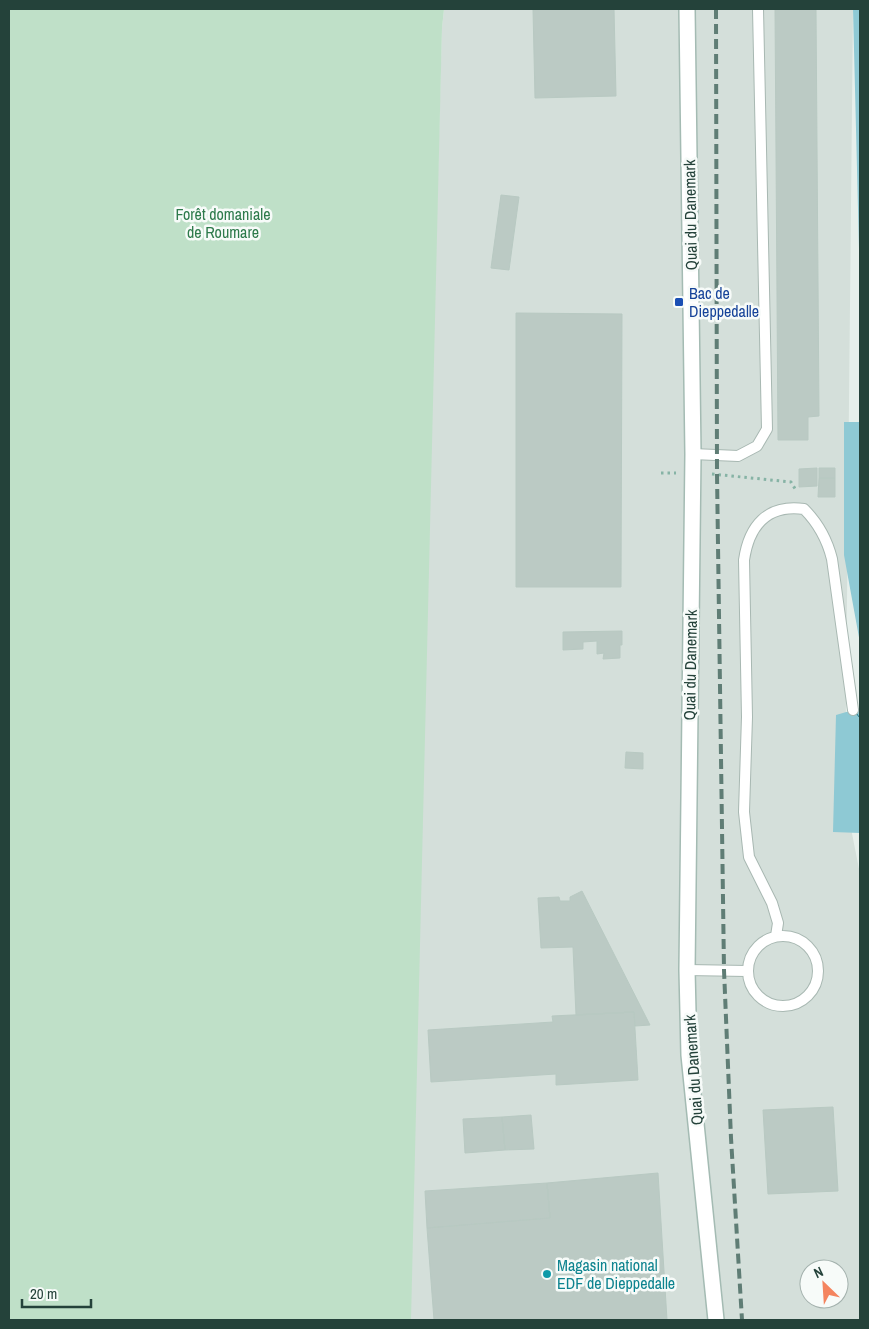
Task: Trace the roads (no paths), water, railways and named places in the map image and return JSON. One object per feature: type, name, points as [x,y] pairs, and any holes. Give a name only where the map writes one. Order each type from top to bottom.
[{"type":"main road","name":"Quai du Danemark","points":[[688,9],[693,454],[687,970],[689,1055],[716,1320]]},
{"type":"lane","points":[[693,454],[738,456],[757,446],[767,428],[758,9]]},
{"type":"lane","points":[[776,936],[778,923],[772,903],[748,858],[744,812],[747,717],[744,560],[746,545],[751,532],[758,522],[780,509],[804,509],[821,528],[830,551],[853,710]]},
{"type":"lane","points":[[788,935],[800,940],[809,947],[816,958],[818,970],[816,982],[810,993],[801,1002],[789,1006],[777,1006],[765,1002],[755,994],[749,984],[747,971],[749,959],[755,948],[764,940],[776,936],[788,935]]},
{"type":"lane","points":[[687,970],[747,971]]},
{"type":"water","points":[[853,9],[860,9],[860,289]]},
{"type":"water","points":[[844,422],[860,422],[860,643],[844,555]]},
{"type":"water","points":[[860,708],[860,833],[833,832],[836,715]]},
{"type":"railway","points":[[716,9],[717,474],[724,970],[731,1138],[742,1320]]},
{"type":"place","name":"Bac de Dieppedalle","points":[[679,302]]},
{"type":"place","name":"Magasin national EDF de Dieppedalle","points":[[547,1274]]},
{"type":"park label","name":"Forêt domaniale de Roumare","points":[[223,223]]}]
